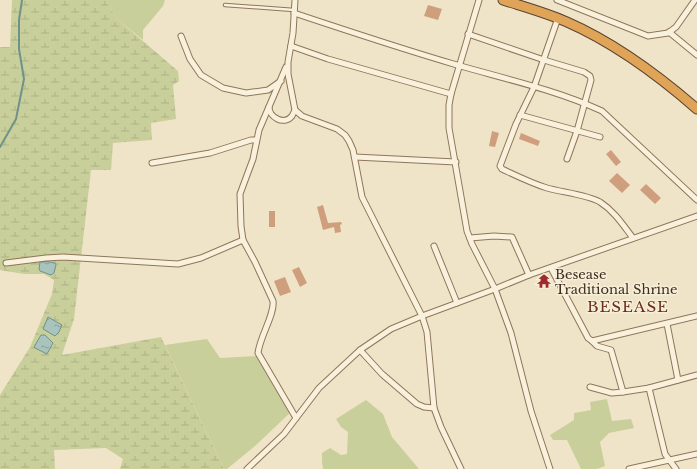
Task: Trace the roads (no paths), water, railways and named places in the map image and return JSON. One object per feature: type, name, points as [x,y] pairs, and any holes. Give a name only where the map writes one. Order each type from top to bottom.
[{"type":"highway","points":[[504,0],[534,11],[548,14],[579,27],[619,50],[659,77],[697,109]]},
{"type":"highway","points":[[522,0],[536,6],[548,14]]},
{"type":"street","points":[[269,106],[269,112],[272,116],[280,120],[286,120],[291,117],[294,110],[288,74],[288,62],[295,0]]},
{"type":"street","points":[[478,0],[458,65],[451,94],[449,105],[449,128],[467,231],[495,289],[511,333],[531,411],[550,469]]},
{"type":"street","points":[[557,0],[648,36],[669,32],[676,27],[696,0]]},
{"type":"street","points":[[294,12],[458,65],[534,86],[584,103],[602,111],[697,200]]},
{"type":"street","points":[[558,18],[534,86],[516,124],[500,166],[526,181],[600,202],[616,216],[633,238]]},
{"type":"street","points":[[669,32],[697,55]]},
{"type":"street","points":[[468,34],[584,72],[590,76],[591,80],[577,131],[567,159]]},
{"type":"street","points":[[182,36],[190,60],[201,75],[223,88],[246,93],[268,90],[281,81]]},
{"type":"street","points":[[290,46],[328,59],[451,94]]},
{"type":"street","points":[[288,62],[256,140],[253,159],[240,194],[243,240],[256,262],[273,301],[274,307],[262,335],[258,352],[296,418]]},
{"type":"street","points":[[294,110],[302,116],[328,125],[345,135],[353,150],[362,197],[422,316],[427,332],[434,408],[441,427],[461,469]]},
{"type":"street","points":[[520,116],[600,137]]},
{"type":"street","points":[[152,163],[210,152],[250,140],[256,140]]},
{"type":"street","points":[[355,157],[456,162]]},
{"type":"street","points":[[247,469],[284,434],[319,388],[360,350],[391,330],[422,316],[529,275],[697,216]]},
{"type":"street","points":[[470,238],[494,236],[512,237],[529,275]]},
{"type":"street","points":[[6,263],[63,257],[178,264],[201,258],[243,240]]},
{"type":"street","points":[[434,246],[457,303]]},
{"type":"street","points":[[551,268],[588,338],[597,346],[611,350],[623,392]]},
{"type":"street","points":[[592,341],[697,316]]},
{"type":"street","points":[[667,324],[678,380]]},
{"type":"street","points":[[360,350],[382,374],[417,404],[424,407],[434,408]]},
{"type":"street","points":[[590,387],[612,394],[649,388],[697,375]]},
{"type":"street","points":[[649,388],[665,454],[676,469]]},
{"type":"street","points":[[629,469],[697,454]]},
{"type":"lane","points":[[225,5],[294,12]]},
{"type":"water","points":[[40,262],[55,263],[54,273],[51,275],[40,271]]},
{"type":"water","points":[[48,317],[62,325],[59,332],[55,336],[43,329]]},
{"type":"water","points":[[41,335],[45,335],[53,343],[47,354],[34,347]]},
{"type":"waterway","points":[[0,147],[16,119],[24,79],[19,49],[19,20],[22,0]]},
{"type":"place","name":"Besease Traditional Shrine","points":[[544,281]]},
{"type":"district","name":"BESEASE","points":[[628,307]]}]
